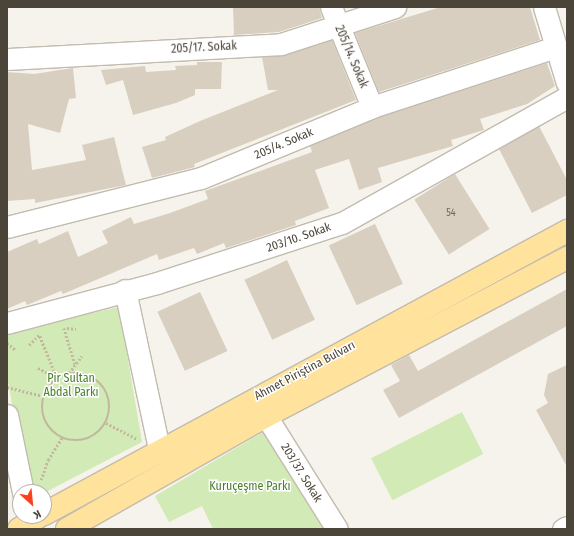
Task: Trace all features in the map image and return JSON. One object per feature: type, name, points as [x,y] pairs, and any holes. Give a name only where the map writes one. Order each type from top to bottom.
[{"type":"main road","name":"Ahmet Piriştina Bulvarı","points":[[52,506],[150,445],[567,231]]},
{"type":"main road","name":"Ahmet Piriştina Bulvarı","points":[[67,529],[266,416],[567,258]]},
{"type":"street","name":"205/17. Sokak","points":[[7,58],[282,44],[335,16],[395,7]]},
{"type":"street","points":[[544,7],[567,82]]},
{"type":"street","name":"205/14. Sokak","points":[[335,16],[372,107]]},
{"type":"street","name":"205/4. Sokak","points":[[7,227],[200,178],[372,107],[556,47]]},
{"type":"street","name":"203/10. Sokak","points":[[7,324],[125,290],[342,223],[567,97]]},
{"type":"street","points":[[125,290],[150,445]]},
{"type":"street","points":[[7,415],[29,484]]},
{"type":"street","name":"203/37. Sokak","points":[[266,416],[337,529]]},
{"type":"street","points":[[563,529],[567,527]]},
{"type":"path","points":[[64,327],[75,364]]},
{"type":"path","points":[[40,336],[57,378]]},
{"type":"path","points":[[7,343],[16,350]]},
{"type":"path","points":[[69,372],[89,375],[106,391],[110,402],[106,423],[90,439],[79,441],[62,438],[48,428],[43,418],[43,396],[57,378],[69,372],[82,356]]},
{"type":"path","points":[[38,368],[57,378]]},
{"type":"path","points":[[7,387],[43,396]]},
{"type":"path","points":[[106,423],[150,445]]},
{"type":"path","points":[[34,484],[48,460],[55,453],[62,438]]},
{"type":"green space","name":"Pir Sultan Abdal Parkı","points":[[119,307],[142,442],[52,489],[52,484],[30,484],[21,453],[7,376],[7,332]]},
{"type":"green space","points":[[462,412],[483,454],[392,500],[371,458]]},
{"type":"green space","name":"Kuruçeşme Parkı","points":[[265,431],[323,529],[213,529],[202,506],[169,522],[155,496]]},
{"type":"building","points":[[233,7],[319,7],[322,18],[279,32],[234,35]]},
{"type":"building","points":[[441,7],[530,7],[540,40],[379,92],[355,33]]},
{"type":"building","points":[[332,40],[356,100],[194,164],[195,167],[152,178],[142,147],[166,140],[165,137],[200,121],[278,90],[268,90],[262,57],[285,55]]},
{"type":"building","points":[[197,62],[222,62],[221,89],[195,89],[195,95],[176,103],[133,115],[123,80],[106,85],[101,70],[145,66],[146,72],[176,70],[175,66],[197,65]]},
{"type":"building","points":[[547,63],[555,86],[527,104],[480,119],[484,130],[451,140],[453,146],[378,168],[382,182],[359,190],[349,159],[315,170],[329,208],[295,221],[296,225],[226,248],[224,243],[197,254],[194,248],[159,260],[157,254],[63,294],[61,291],[27,305],[25,301],[7,309],[7,252],[37,239],[39,244],[68,231],[78,257],[108,243],[102,231],[131,217],[134,224],[208,199],[205,191],[312,152],[310,146],[376,118]]},
{"type":"building","points":[[73,68],[76,98],[69,99],[60,133],[28,124],[32,170],[86,160],[82,145],[114,137],[126,185],[35,203],[35,199],[7,201],[7,72],[34,74]]},
{"type":"building","points":[[539,126],[567,180],[567,195],[532,213],[499,149]]},
{"type":"building","points":[[455,174],[489,229],[449,255],[414,199]]},
{"type":"building","points":[[375,224],[403,284],[357,305],[329,246]]},
{"type":"building","points":[[287,260],[315,320],[272,340],[244,280]]},
{"type":"building","points":[[567,289],[567,326],[399,418],[383,390],[400,381],[391,365],[409,355],[418,371]]},
{"type":"building","points":[[200,292],[227,351],[185,371],[157,312]]},
{"type":"building","points":[[567,365],[567,467],[536,410],[548,403],[544,395],[548,374]]}]
